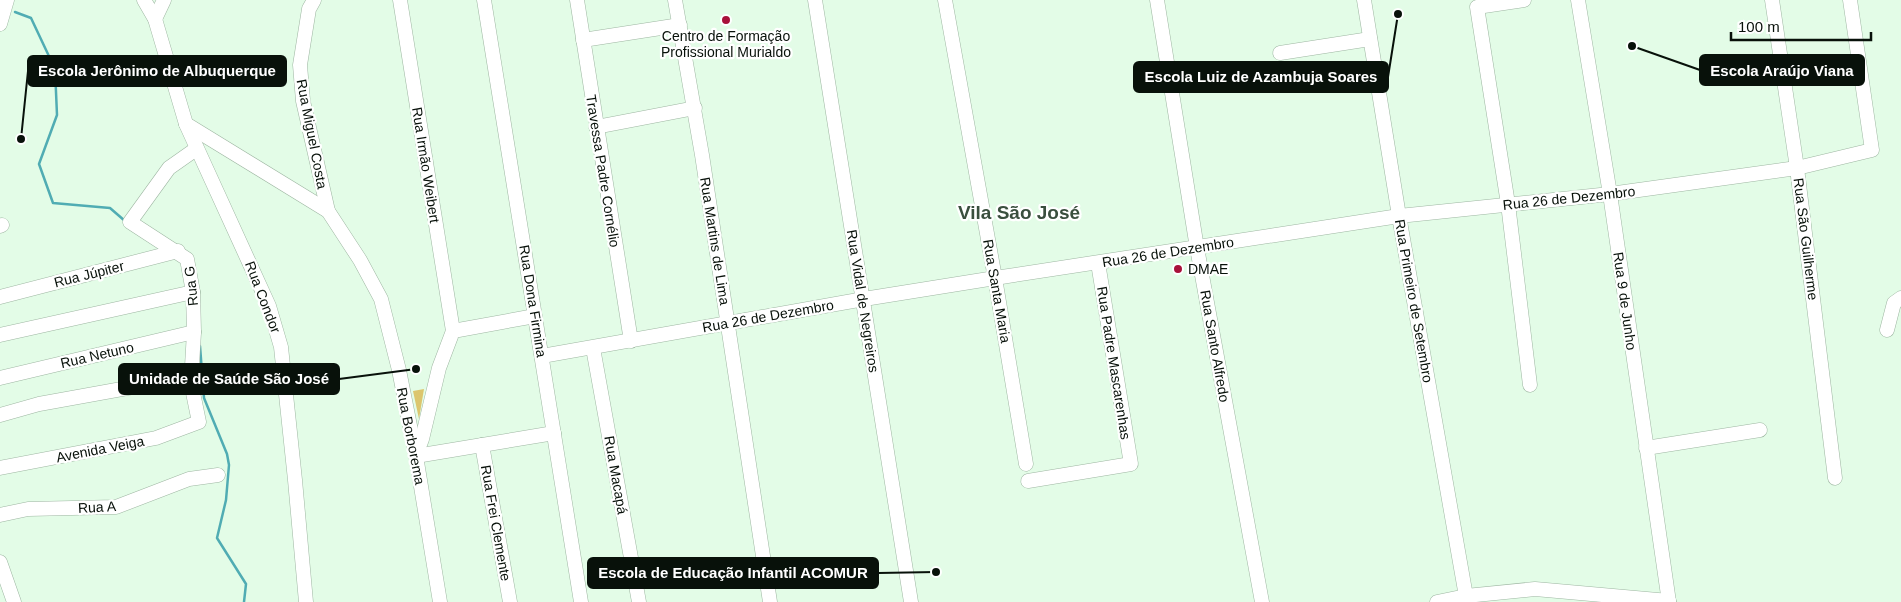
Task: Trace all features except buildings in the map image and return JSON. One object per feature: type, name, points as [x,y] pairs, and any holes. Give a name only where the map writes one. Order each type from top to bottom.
[{"type":"street","points":[[0,24],[7,0]]},
{"type":"street","name":"Rua Condor","points":[[144,0],[155,19],[186,124],[269,306],[281,347],[295,474],[306,602]]},
{"type":"street","points":[[155,19],[164,0]]},
{"type":"street","name":"Rua Miguel Costa","points":[[314,0],[309,10],[300,64],[303,101],[328,211]]},
{"type":"street","name":"Rua Irmão Weibert","points":[[400,0],[453,331]]},
{"type":"street","name":"Rua Dona Firmina","points":[[484,0],[581,602]]},
{"type":"street","name":"Travessa Padre Cornélio","points":[[577,0],[631,341]]},
{"type":"street","name":"Rua Martins de Lima","points":[[675,0],[695,108],[770,602]]},
{"type":"street","name":"Rua Vidal de Negreiros","points":[[815,0],[911,602]]},
{"type":"street","name":"Rua Santa Maria","points":[[945,0],[1026,464]]},
{"type":"street","name":"Rua Santo Alfredo","points":[[1157,0],[1197,248],[1262,602]]},
{"type":"street","name":"Rua Primeiro de Setembro","points":[[1364,0],[1399,216],[1467,599]]},
{"type":"street","points":[[1524,0],[1477,7],[1508,204],[1530,385]]},
{"type":"street","name":"Rua 9 de Junho","points":[[1578,0],[1610,194],[1669,601]]},
{"type":"street","name":"Rua São Guilherme","points":[[1772,0],[1797,168],[1835,478]]},
{"type":"street","name":"Rua 26 de Dezembro","points":[[542,356],[864,299],[995,278],[1399,216],[1610,194],[1797,168],[1872,150],[1850,0]]},
{"type":"street","points":[[583,40],[680,25]]},
{"type":"street","points":[[1280,53],[1370,38]]},
{"type":"street","points":[[596,127],[695,108]]},
{"type":"street","name":"Rua Borborema","points":[[186,124],[328,211],[360,260],[380,299],[399,370],[416,456],[440,602]]},
{"type":"street","name":"Rua G","points":[[196,149],[169,168],[130,221],[131,224],[178,251],[188,259],[193,292],[194,332],[191,383],[199,422]]},
{"type":"street","name":"Rua Júpiter","points":[[0,297],[178,251]]},
{"type":"street","name":"Rua Padre Mascarenhas","points":[[1028,481],[1131,464],[1098,263]]},
{"type":"street","points":[[0,335],[193,292]]},
{"type":"street","points":[[1887,330],[1894,303],[1901,298]]},
{"type":"street","points":[[535,316],[453,331],[439,368],[422,439],[416,456],[554,434]]},
{"type":"street","name":"Rua Netuno","points":[[0,378],[194,332]]},
{"type":"street","name":"Rua Macapá","points":[[593,348],[639,602]]},
{"type":"street","points":[[0,415],[38,404],[144,385],[191,383]]},
{"type":"street","name":"Avenida Veiga","points":[[0,468],[156,438],[199,422]]},
{"type":"street","points":[[1646,448],[1760,430]]},
{"type":"street","name":"Rua Frei Clemente","points":[[482,444],[510,602]]},
{"type":"street","name":"Rua A","points":[[0,515],[28,509],[116,508],[189,479],[218,475]]},
{"type":"street","points":[[0,562],[14,602]]},
{"type":"street","points":[[1437,602],[1535,588],[1569,596],[1669,601]]},
{"type":"shaded area","points":[[424,389],[419,419],[413,391]]},
{"type":"waterway","points":[[15,12],[31,18],[55,69],[57,115],[39,164],[53,203],[110,208],[125,221]]},
{"type":"waterway","points":[[200,346],[204,398],[227,454],[229,465],[226,500],[217,538],[246,584],[244,602]]},
{"type":"place","name":"Escola Luiz de Azambuja Soares","points":[[1398,14]]},
{"type":"place","name":"Centro de Formação Profissional Murialdo","points":[[726,20]]},
{"type":"place","name":"Escola Araújo Viana","points":[[1632,46]]},
{"type":"place","name":"Escola Jerônimo de Albuquerque","points":[[21,139]]},
{"type":"place","name":"DMAE","points":[[1178,269]]},
{"type":"place","name":"Unidade de Saúde São José","points":[[416,369]]},
{"type":"place","name":"Escola de Educação Infantil ACOMUR","points":[[936,572]]},
{"type":"district","name":"Vila São José","points":[[1019,212]]}]
